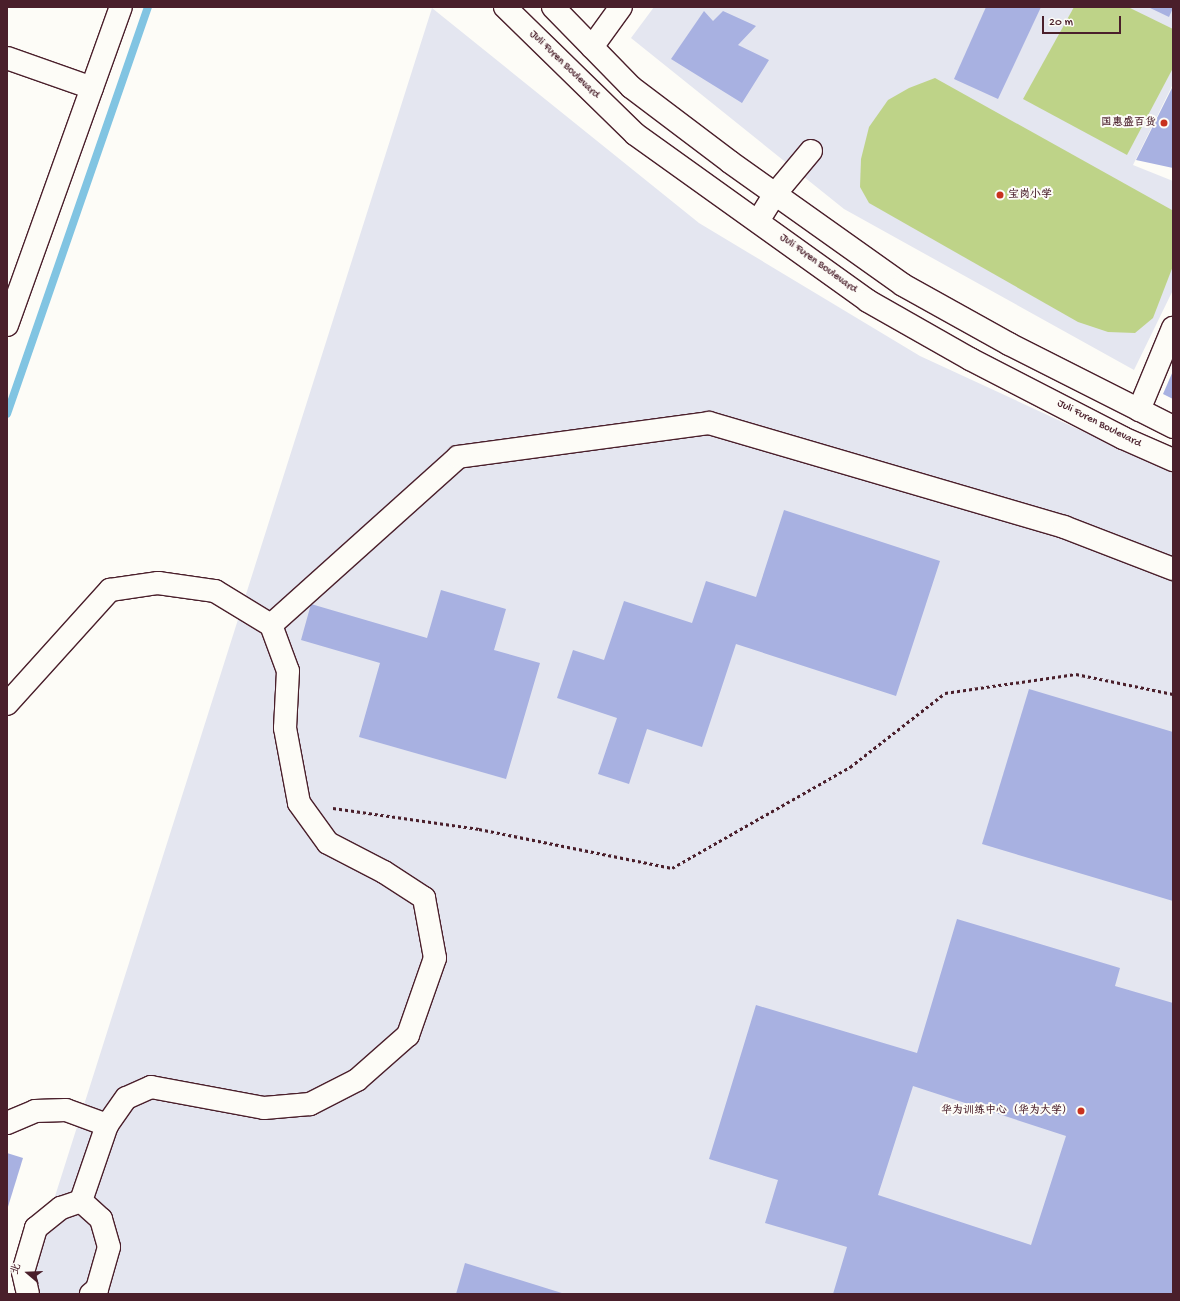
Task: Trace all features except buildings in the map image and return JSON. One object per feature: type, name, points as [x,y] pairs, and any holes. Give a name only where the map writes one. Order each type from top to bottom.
[{"type":"street","points":[[7,324],[121,7]]},
{"type":"street","name":"Juli Furen Boulevard","points":[[505,7],[635,134],[868,301],[977,362],[1123,438],[1173,460]]},
{"type":"street","points":[[553,7],[631,87],[774,194],[903,284],[1009,344],[1173,426]]},
{"type":"street","points":[[592,47],[621,7]]},
{"type":"street","points":[[7,58],[92,88]]},
{"type":"street","points":[[758,221],[774,194],[810,151]]},
{"type":"street","points":[[1139,410],[1173,328]]},
{"type":"street","points":[[271,625],[458,457],[708,423],[1064,527],[1173,569]]},
{"type":"street","points":[[7,704],[110,590],[158,583],[215,591],[271,625],[288,671],[285,728],[299,803],[328,843],[384,872],[424,898],[436,958],[408,1035],[357,1080],[310,1104],[264,1108],[151,1087],[126,1098],[107,1125],[81,1201]]},
{"type":"street","points":[[7,1123],[35,1111],[66,1110],[107,1125]]},
{"type":"street","points":[[28,1294],[23,1272],[36,1228],[61,1208],[81,1201]]},
{"type":"street","points":[[81,1201],[101,1219],[109,1247],[97,1289],[91,1294]]},
{"type":"path","points":[[299,803],[479,829],[672,868],[850,767],[945,693],[1076,674],[1173,694]]},
{"type":"shaded area","name":"宝岗小学","points":[[654,7],[1173,7],[1173,84],[1133,165],[1173,181],[1173,290],[1134,370],[844,209],[631,38]]},
{"type":"shaded area","points":[[432,8],[699,223],[920,356],[1173,473],[1173,1294],[24,1294]]},
{"type":"green space","points":[[1074,7],[1128,7],[1173,29],[1173,68],[1127,155],[1023,99]]},
{"type":"green space","points":[[935,78],[1172,210],[1173,266],[1153,318],[1135,333],[1108,332],[1078,322],[869,203],[860,187],[861,159],[869,127],[888,100],[909,88]]},
{"type":"waterway","points":[[7,414],[148,7]]},
{"type":"place","name":"国惠盛百货","points":[[1164,123]]},
{"type":"place","name":"宝岗小学","points":[[1000,195]]},
{"type":"place","name":"华为训练中心（华为大学）","points":[[1081,1111]]}]
